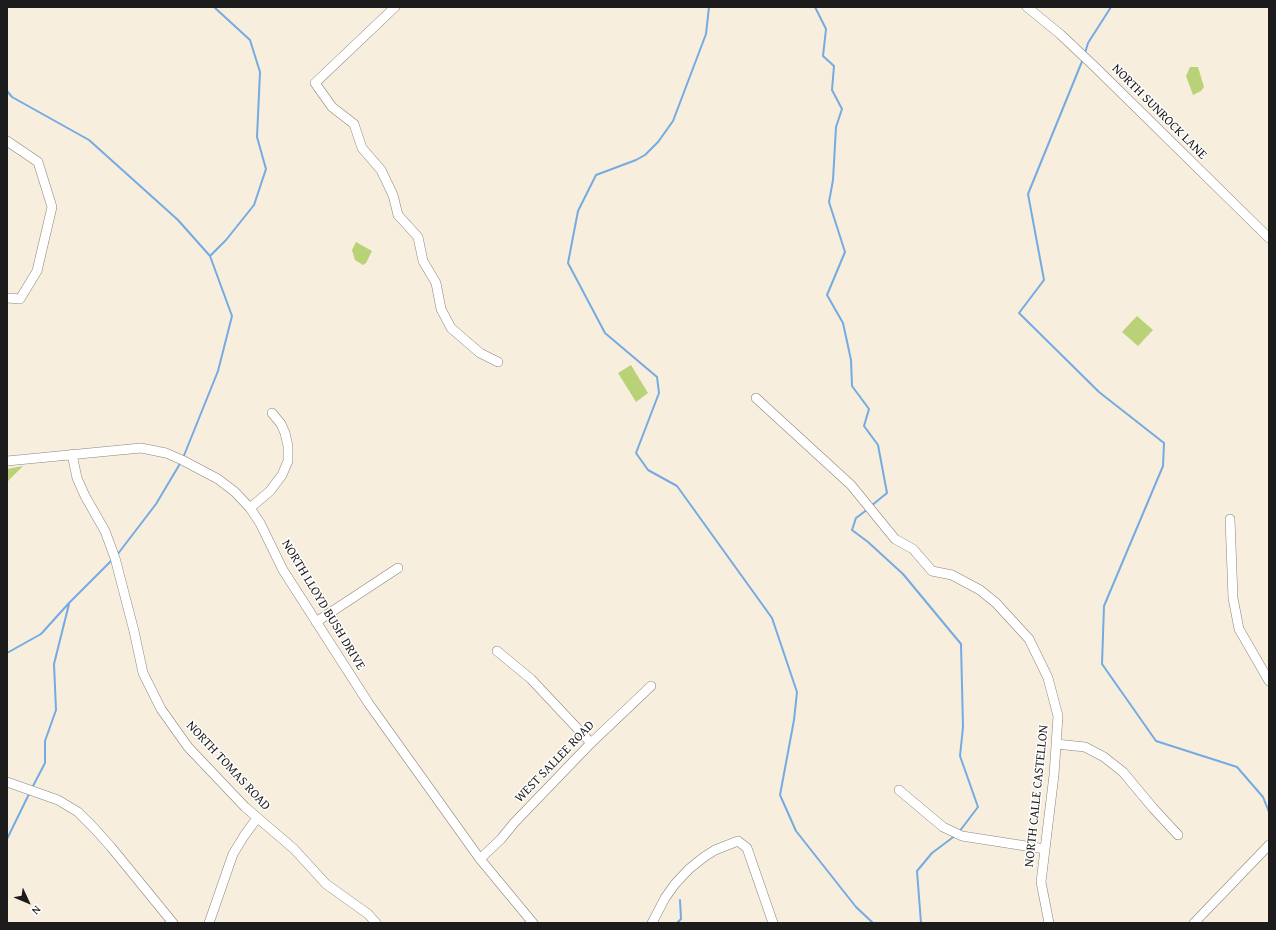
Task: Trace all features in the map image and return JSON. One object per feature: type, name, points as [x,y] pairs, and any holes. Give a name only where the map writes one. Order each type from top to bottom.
[{"type":"street","points":[[395,7],[315,82],[332,106],[354,124],[362,148],[380,170],[393,196],[398,215],[418,237],[423,261],[436,283],[442,309],[451,328],[480,353],[498,362]]},
{"type":"street","name":"NORTH SUNROCK LANE","points":[[1027,7],[1060,34],[1095,67],[1162,135],[1269,238]]},
{"type":"street","points":[[7,141],[38,162],[52,207],[37,271],[20,299],[7,298]]},
{"type":"street","name":"NORTH CALLE CASTELLON","points":[[756,398],[851,485],[895,539],[913,549],[932,571],[952,575],[980,590],[996,603],[1029,639],[1048,678],[1058,716],[1054,775],[1041,882],[1049,923]]},
{"type":"street","points":[[250,508],[270,491],[282,475],[288,461],[288,446],[284,433],[281,424],[272,413]]},
{"type":"street","name":"NORTH LLOYD BUSH DRIVE","points":[[7,461],[141,448],[166,453],[182,460],[218,479],[235,492],[250,508],[260,523],[283,570],[369,704],[480,859],[533,923]]},
{"type":"street","name":"NORTH TOMAS ROAD","points":[[72,454],[77,478],[85,496],[105,531],[134,631],[143,673],[161,709],[188,747],[245,807],[294,849],[326,884],[368,914],[376,923]]},
{"type":"street","points":[[1230,519],[1233,598],[1240,630],[1269,681]]},
{"type":"street","points":[[316,622],[398,568]]},
{"type":"street","points":[[497,651],[531,679],[591,743]]},
{"type":"street","name":"WEST SALLEE ROAD","points":[[480,859],[501,839],[514,823],[591,743],[651,686]]},
{"type":"street","points":[[1056,744],[1085,747],[1104,757],[1123,772],[1178,835]]},
{"type":"street","points":[[7,782],[58,800],[78,812],[111,847],[173,923]]},
{"type":"street","points":[[899,790],[943,827],[962,836],[1045,849]]},
{"type":"street","points":[[209,923],[233,854],[257,818]]},
{"type":"street","points":[[652,923],[665,898],[675,884],[689,869],[715,850],[738,842],[747,848],[773,923]]},
{"type":"street","points":[[1194,923],[1269,845]]},
{"type":"green space","points":[[1190,67],[1198,67],[1204,87],[1201,91],[1193,95],[1186,76]]},
{"type":"green space","points":[[356,242],[372,251],[366,263],[363,265],[355,260],[352,250]]},
{"type":"green space","points":[[1137,316],[1153,330],[1138,346],[1122,332]]},
{"type":"green space","points":[[631,365],[648,393],[636,402],[618,373]]},
{"type":"green space","points":[[23,466],[7,482],[7,469]]},
{"type":"waterway","points":[[210,256],[226,240],[254,205],[266,169],[257,137],[260,72],[250,40],[214,7]]},
{"type":"waterway","points":[[709,7],[706,34],[673,121],[658,142],[645,155],[636,160],[596,175],[578,211],[568,263],[605,333],[657,377],[659,393],[636,453],[648,470],[677,486],[772,618],[797,692],[794,720],[780,795],[796,831],[856,907],[873,923]]},
{"type":"waterway","points":[[815,7],[826,29],[823,56],[834,66],[832,90],[842,109],[836,127],[833,180],[829,202],[845,252],[827,295],[843,323],[851,360],[852,386],[869,409],[864,426],[878,445],[887,493],[871,506]]},
{"type":"waterway","points":[[1085,53],[1088,43],[1111,7]]},
{"type":"waterway","points":[[1083,59],[1028,194],[1044,280],[1019,313],[1099,392],[1164,443],[1163,466],[1104,606],[1102,664],[1156,741],[1237,767],[1263,797],[1269,812]]},
{"type":"waterway","points":[[7,91],[12,97],[89,140],[178,220],[210,256],[232,316],[218,371],[183,458]]},
{"type":"waterway","points":[[117,555],[156,504],[181,462]]},
{"type":"waterway","points":[[868,509],[856,518],[852,530],[868,542],[903,574],[961,644],[963,727],[960,756],[978,807],[959,832]]},
{"type":"waterway","points":[[7,653],[41,634],[69,603],[112,560]]},
{"type":"waterway","points":[[32,788],[45,763],[45,741],[56,710],[54,664],[69,604]]},
{"type":"waterway","points":[[7,839],[30,792]]},
{"type":"waterway","points":[[921,923],[917,871],[932,853],[956,835]]},
{"type":"waterway","points":[[677,923],[681,919],[680,900]]}]
